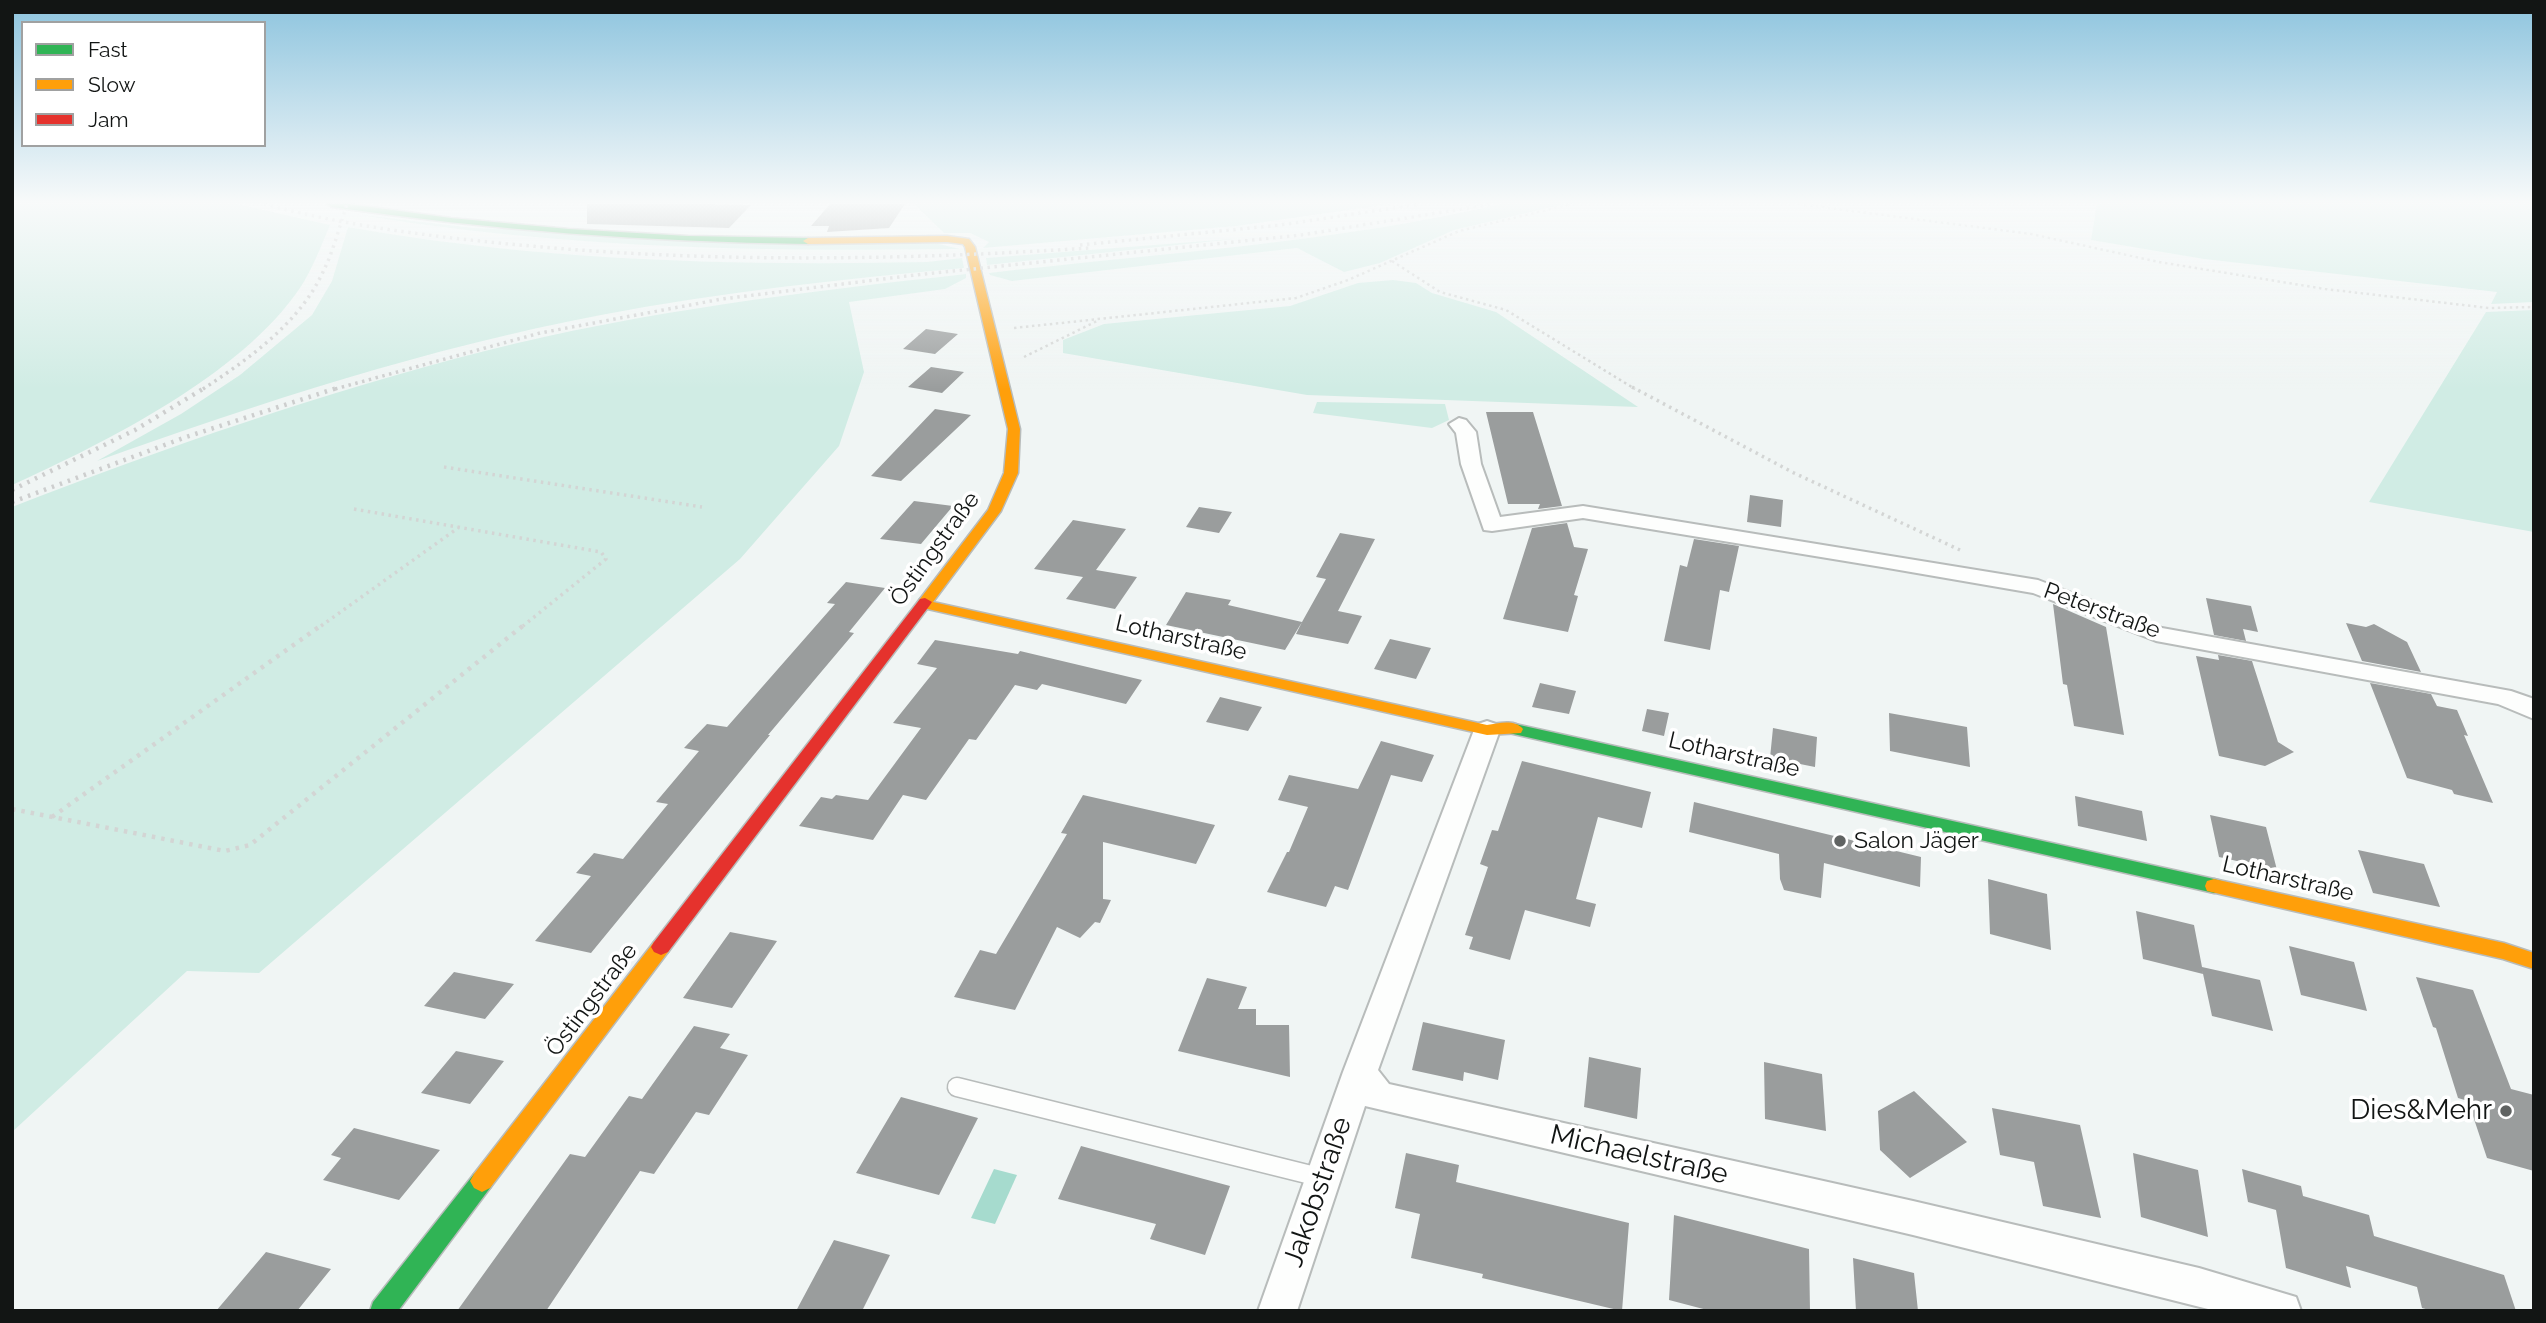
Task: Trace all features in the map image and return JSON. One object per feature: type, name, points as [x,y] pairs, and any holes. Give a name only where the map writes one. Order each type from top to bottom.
[{"type":"street","name":"Östingstraße","points":[[382,1311],[994,511],[1006,488],[1013,463],[1014,429],[975,266]]},
{"type":"street","name":"Peterstraße","points":[[1460,424],[1465,432],[1471,464],[1492,525],[1583,512],[2038,587],[2156,634],[2502,697],[2524,704],[2534,711]]},
{"type":"street","name":"Lotharstraße","points":[[924,604],[1487,730],[1506,727],[2491,948],[2534,961]]},
{"type":"street","points":[[1360,1072],[1487,730]]},
{"type":"street","name":"Jakobstraße","points":[[1277,1311],[1360,1072]]},
{"type":"street","name":"Michaelstraße","points":[[1360,1072],[1378,1096],[1913,1218],[2199,1287],[2282,1311]]},
{"type":"lane","points":[[957,1087],[1323,1178]]},
{"type":"path","points":[[1010,328],[1296,298],[1380,266]]},
{"type":"path","points":[[1399,266],[1440,292],[1506,310],[1675,411],[1794,473],[1965,553]]},
{"type":"path","points":[[2182,266],[2325,289],[2489,308],[2534,307]]},
{"type":"path","points":[[1022,358],[1041,345],[1079,332],[1101,318]]},
{"type":"path","points":[[444,467],[702,507]]},
{"type":"path","points":[[12,809],[225,851],[250,845],[606,559],[601,552],[354,509]]},
{"type":"path","points":[[52,817],[458,527]]},
{"type":"shaded area","points":[[12,266],[313,266],[300,288],[275,320],[208,377],[129,427],[12,485]]},
{"type":"shaded area","points":[[337,266],[964,266],[964,268],[736,293],[536,328],[346,378],[97,461],[181,414],[240,375],[312,315],[332,281]]},
{"type":"shaded area","points":[[1058,266],[1144,266],[1012,281],[989,273]]},
{"type":"shaded area","points":[[1332,266],[1369,266],[1344,272]]},
{"type":"shaded area","points":[[2264,266],[2534,266],[2534,302],[2491,304],[2497,292]]},
{"type":"shaded area","points":[[966,274],[966,278],[945,289],[849,302],[864,372],[839,446],[740,559],[259,973],[187,971],[12,1132],[12,507],[246,422],[365,384],[485,351],[604,325],[724,304]]},
{"type":"shaded area","points":[[1393,280],[1416,283],[1432,293],[1496,312],[1638,407],[1307,395],[1063,353],[1063,340],[1104,324],[1290,306],[1358,283]]},
{"type":"shaded area","points":[[2534,310],[2534,532],[2369,502],[2486,312]]},
{"type":"shaded area","points":[[1317,402],[1445,404],[1449,420],[1432,428],[1313,413]]},
{"type":"shaded area","points":[[994,1169],[1017,1175],[995,1224],[971,1218]]},
{"type":"building","points":[[926,329],[958,334],[935,354],[903,349]]},
{"type":"building","points":[[931,367],[964,372],[942,393],[908,387]]},
{"type":"building","points":[[935,409],[971,415],[901,481],[871,476]]},
{"type":"building","points":[[1486,412],[1533,412],[1562,506],[1538,509],[1540,504],[1508,504]]},
{"type":"building","points":[[1750,495],[1783,500],[1781,527],[1747,522]]},
{"type":"building","points":[[914,501],[953,506],[921,544],[880,539]]},
{"type":"building","points":[[1199,507],[1232,512],[1219,533],[1186,527]]},
{"type":"building","points":[[1073,520],[1126,529],[1096,570],[1137,577],[1115,609],[1066,599],[1083,577],[1034,569]]},
{"type":"building","points":[[1567,523],[1574,547],[1588,549],[1574,595],[1578,596],[1568,632],[1503,619],[1532,528]]},
{"type":"building","points":[[1340,533],[1375,539],[1338,611],[1362,616],[1348,644],[1296,634],[1326,579],[1316,577]]},
{"type":"building","points":[[1694,539],[1739,546],[1729,592],[1720,590],[1710,650],[1664,641],[1680,565],[1687,567]]},
{"type":"building","points":[[846,582],[885,588],[849,632],[854,633],[591,953],[535,941],[591,876],[576,873],[594,853],[623,859],[668,804],[656,802],[699,751],[684,748],[707,724],[727,727],[835,604],[827,603]]},
{"type":"building","points":[[1186,592],[1231,600],[1228,605],[1302,622],[1285,650],[1166,625]]},
{"type":"building","points":[[2206,598],[2251,606],[2258,632],[2243,629],[2246,641],[2214,635]]},
{"type":"building","points":[[2053,604],[2106,627],[2124,735],[2074,726],[2067,685],[2063,684]]},
{"type":"building","points":[[2346,623],[2366,627],[2374,624],[2407,642],[2421,672],[2362,661]]},
{"type":"building","points":[[1390,639],[1431,648],[1416,679],[1374,669]]},
{"type":"building","points":[[935,640],[1018,654],[1020,651],[1142,680],[1126,704],[1042,684],[1037,690],[1015,685],[976,740],[969,739],[926,800],[903,795],[873,840],[799,826],[821,797],[832,799],[836,795],[868,800],[921,728],[893,723],[937,668],[917,664]]},
{"type":"building","points":[[2218,655],[2252,661],[2278,742],[2294,752],[2265,766],[2219,756],[2196,656],[2219,660]]},
{"type":"building","points":[[1540,683],[1576,691],[1569,714],[1532,707]]},
{"type":"building","points":[[2370,683],[2431,694],[2437,706],[2457,710],[2468,736],[2464,735],[2493,803],[2454,794],[2452,790],[2407,778]]},
{"type":"building","points":[[1220,697],[1262,707],[1248,731],[1206,722]]},
{"type":"building","points":[[1647,709],[1669,713],[1664,736],[1642,731]]},
{"type":"building","points":[[1889,713],[1967,727],[1970,767],[1890,751]]},
{"type":"building","points":[[1773,728],[1817,737],[1815,767],[1770,758]]},
{"type":"building","points":[[1381,741],[1434,755],[1422,782],[1391,775],[1348,890],[1335,886],[1326,907],[1267,892],[1289,852],[1308,807],[1278,800],[1289,775],[1358,789]]},
{"type":"building","points":[[1522,761],[1651,792],[1642,828],[1598,817],[1576,899],[1596,904],[1590,927],[1525,910],[1510,960],[1469,949],[1473,937],[1465,935],[1488,867],[1480,864],[1492,830],[1498,831]]},
{"type":"building","points":[[1083,795],[1215,825],[1196,864],[1103,842],[1103,899],[1111,900],[1100,923],[1095,922],[1080,938],[1057,927],[1015,1010],[954,997],[980,950],[996,954],[1067,834],[1061,833]]},
{"type":"building","points":[[2075,796],[2142,811],[2147,841],[2078,826]]},
{"type":"building","points":[[1694,802],[1921,857],[1920,887],[1824,863],[1821,898],[1784,890],[1780,879],[1779,854],[1689,832]]},
{"type":"building","points":[[2210,815],[2266,827],[2277,870],[2219,857]]},
{"type":"building","points":[[2358,850],[2424,864],[2440,907],[2373,893]]},
{"type":"building","points":[[1988,879],[2047,894],[2051,950],[1990,934]]},
{"type":"building","points":[[2136,911],[2194,925],[2202,967],[2260,980],[2273,1031],[2212,1016],[2202,969],[2203,974],[2143,959]]},
{"type":"building","points":[[730,932],[777,941],[732,1008],[683,998]]},
{"type":"building","points":[[2289,946],[2354,962],[2367,1011],[2301,995]]},
{"type":"building","points":[[454,972],[514,984],[485,1019],[424,1006]]},
{"type":"building","points":[[2416,977],[2473,990],[2511,1089],[2534,1095],[2534,1171],[2487,1158],[2468,1101],[2458,1098],[2436,1028],[2433,1027]]},
{"type":"building","points":[[1207,978],[1247,987],[1238,1009],[1256,1009],[1256,1025],[1289,1025],[1290,1077],[1178,1051]]},
{"type":"building","points":[[1423,1022],[1505,1040],[1498,1080],[1464,1072],[1463,1081],[1412,1070]]},
{"type":"building","points":[[694,1026],[730,1034],[720,1048],[748,1055],[709,1115],[696,1112],[654,1174],[640,1171],[546,1311],[457,1311],[570,1154],[585,1157],[629,1096],[642,1099]]},
{"type":"building","points":[[456,1051],[504,1061],[470,1104],[421,1093]]},
{"type":"building","points":[[1589,1057],[1641,1068],[1637,1119],[1584,1107]]},
{"type":"building","points":[[1764,1062],[1822,1074],[1826,1131],[1765,1119]]},
{"type":"building","points":[[1914,1091],[1967,1142],[1910,1178],[1880,1150],[1878,1111]]},
{"type":"building","points":[[901,1097],[978,1118],[939,1195],[856,1173]]},
{"type":"building","points":[[1992,1108],[2080,1125],[2101,1218],[2043,1206],[2034,1162],[2000,1155]]},
{"type":"building","points":[[354,1128],[440,1150],[399,1200],[323,1180],[341,1158],[331,1155]]},
{"type":"building","points":[[1081,1146],[1230,1186],[1205,1255],[1150,1239],[1156,1224],[1058,1199]]},
{"type":"building","points":[[1406,1153],[1459,1165],[1456,1182],[1629,1223],[1622,1311],[1482,1278],[1483,1274],[1411,1258],[1420,1214],[1395,1208]]},
{"type":"building","points":[[2133,1153],[2198,1170],[2208,1237],[2141,1217]]},
{"type":"building","points":[[2242,1169],[2301,1186],[2303,1196],[2369,1215],[2374,1236],[2504,1275],[2516,1311],[2433,1311],[2422,1308],[2417,1287],[2346,1266],[2351,1288],[2286,1268],[2276,1210],[2248,1202]]},
{"type":"building","points":[[1674,1215],[1809,1249],[1810,1311],[1711,1311],[1669,1300]]},
{"type":"building","points":[[834,1240],[890,1255],[862,1311],[796,1311]]},
{"type":"building","points":[[266,1252],[331,1269],[297,1311],[216,1311]]},
{"type":"building","points":[[1853,1258],[1914,1273],[1918,1311],[1856,1311]]},
{"type":"railway","points":[[206,387],[237,366],[285,326],[311,294],[325,266]]},
{"type":"railway","points":[[335,389],[540,333],[722,299],[1004,266]]},
{"type":"railway","points":[[12,490],[135,430],[206,387]]},
{"type":"railway","points":[[12,502],[186,437],[340,387]]},
{"type":"traffic: fast","points":[[1515,729],[2214,886]]},
{"type":"traffic: fast","points":[[382,1311],[482,1181]]},
{"type":"traffic: slow","points":[[925,602],[994,511],[1011,473],[1014,429],[975,266]]},
{"type":"traffic: slow","points":[[924,604],[1487,730],[1506,727],[1515,729]]},
{"type":"traffic: slow","points":[[2214,886],[2504,951],[2534,961]]},
{"type":"traffic: slow","points":[[482,1181],[661,947]]},
{"type":"traffic: jam","points":[[661,947],[925,602]]},
{"type":"place","name":"Salon Jäger","points":[[1840,841]]},
{"type":"place","name":"Dies&Mehr","points":[[2506,1111]]}]
